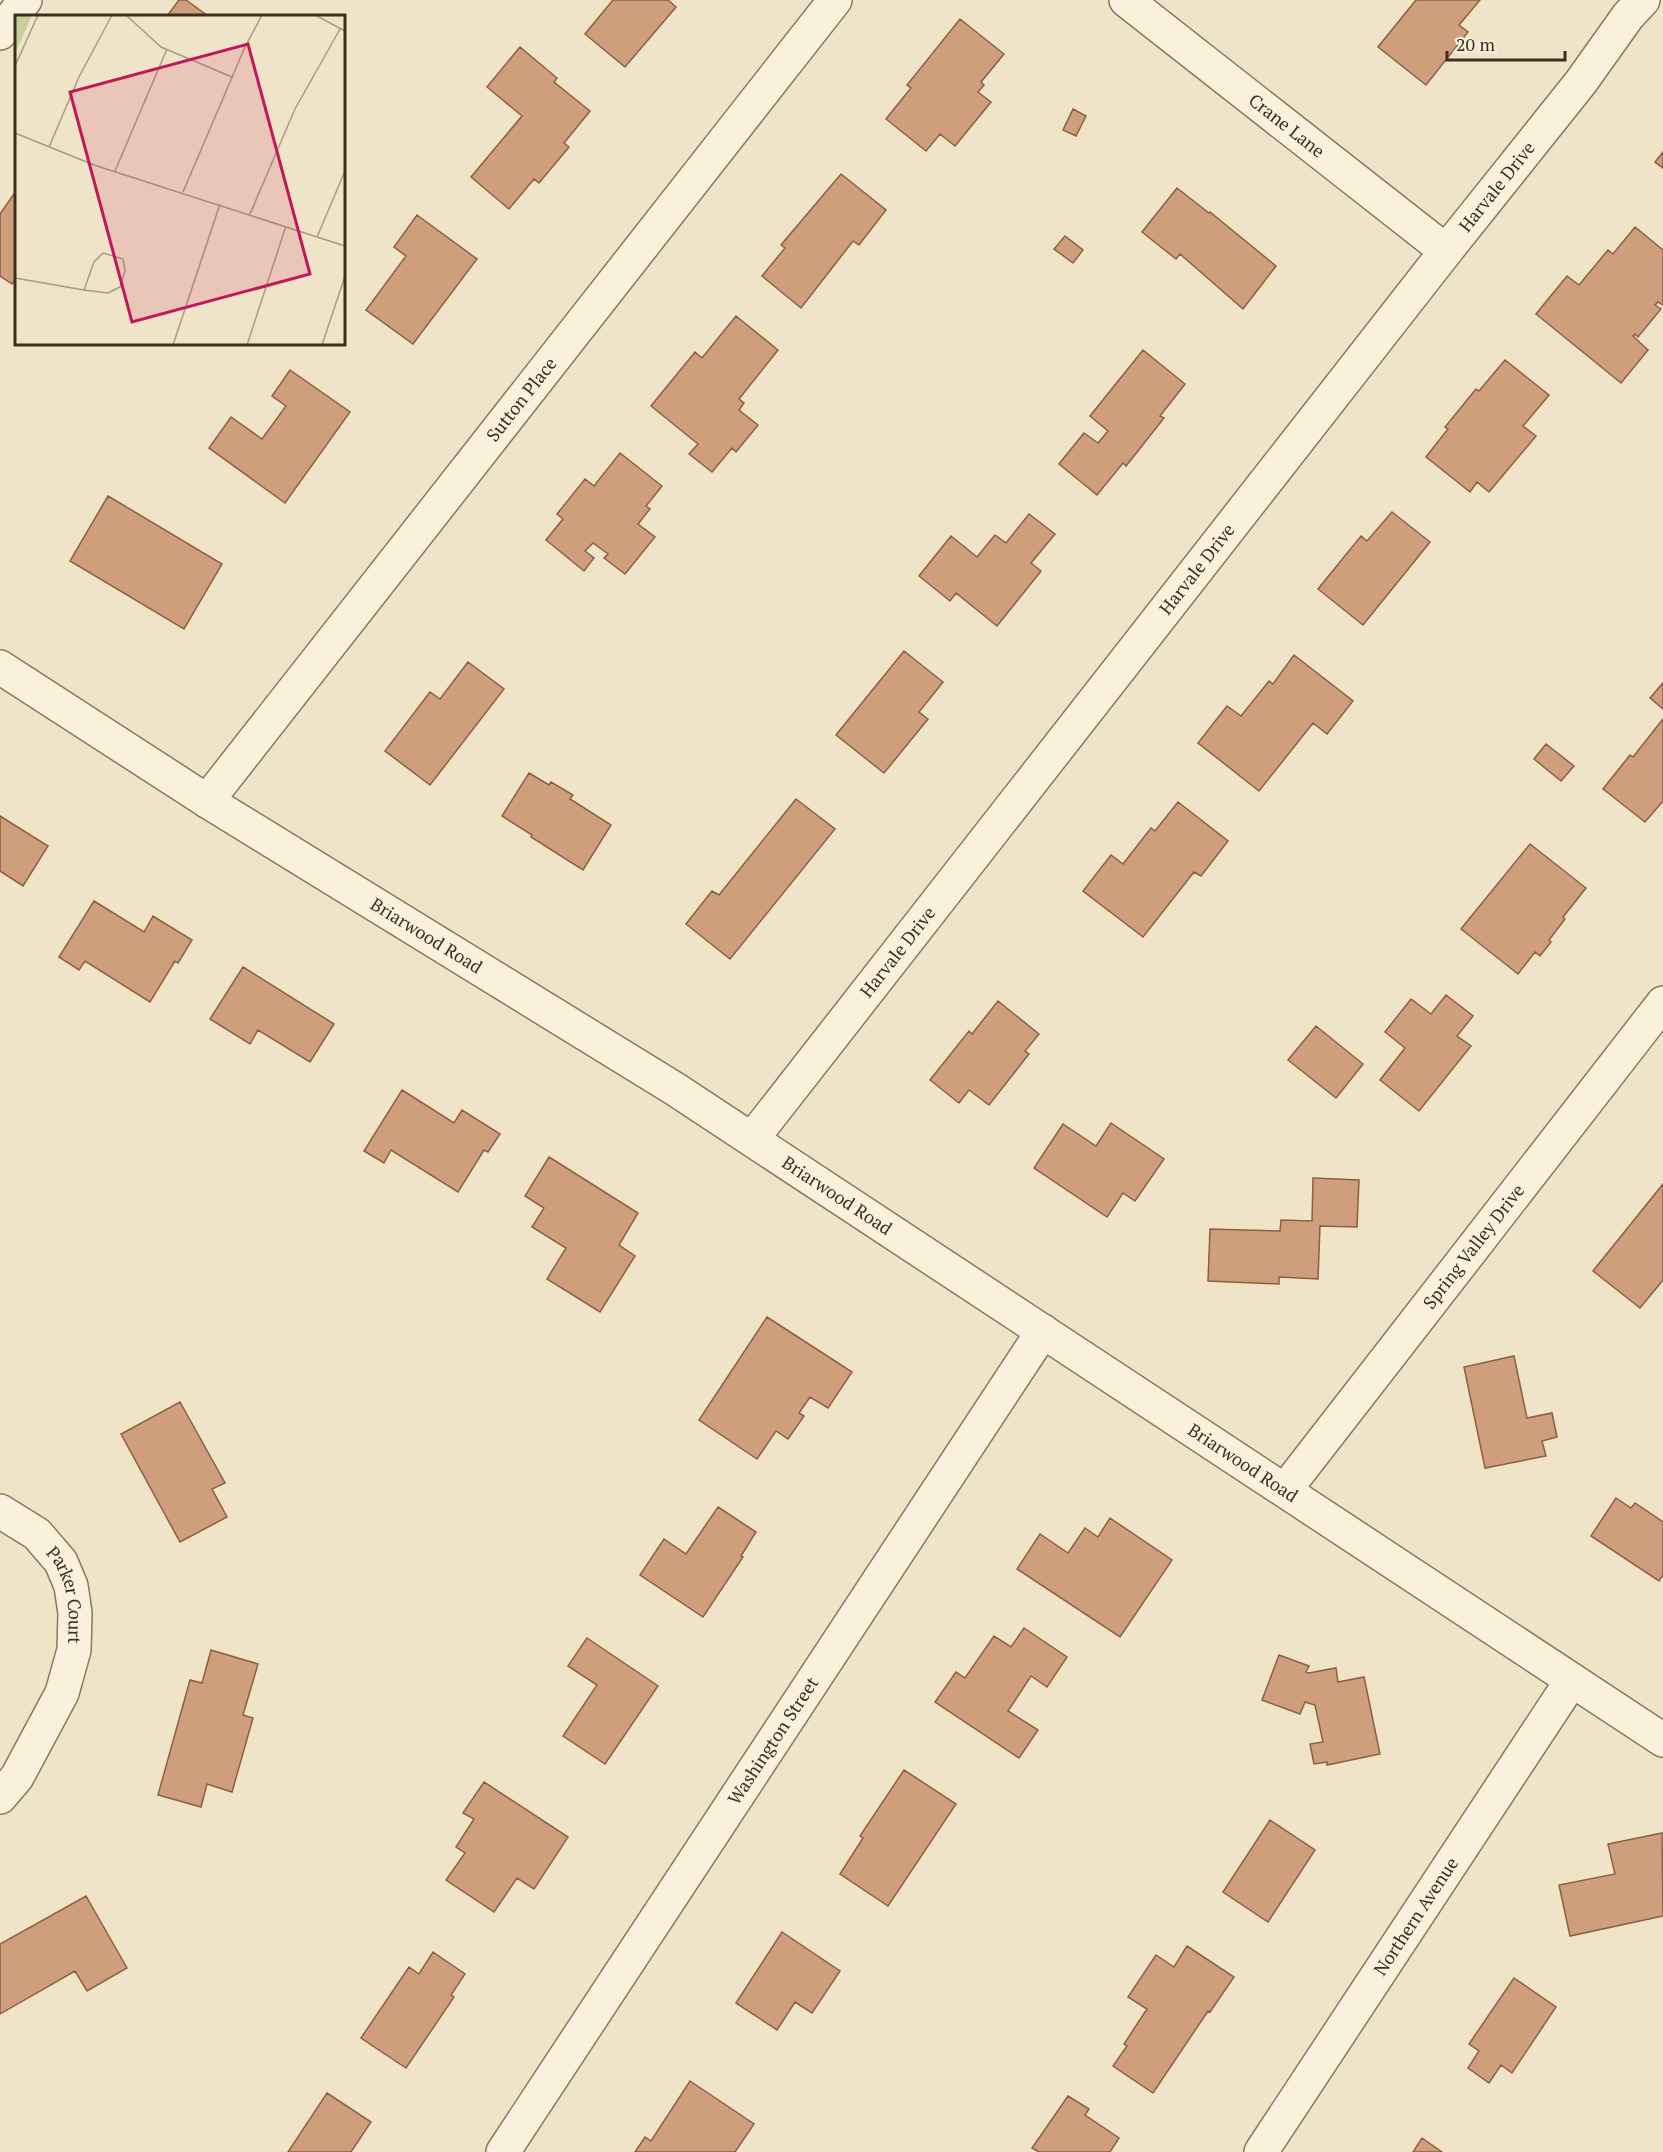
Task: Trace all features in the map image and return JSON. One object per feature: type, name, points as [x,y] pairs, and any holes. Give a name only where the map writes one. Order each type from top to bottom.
[{"type":"street","points":[[0,33],[25,0]]},
{"type":"street","name":"Sutton Place","points":[[207,801],[836,0]]},
{"type":"street","name":"Crane Lane","points":[[1126,0],[1446,251]]},
{"type":"street","name":"Harvale Drive","points":[[752,1139],[1446,251],[1581,82],[1628,16],[1643,0]]},
{"type":"street","name":"Briarwood Road","points":[[0,667],[207,801],[675,1089],[1663,1740]]},
{"type":"street","name":"Spring Valley Drive","points":[[1285,1491],[1663,1004]]},
{"type":"street","name":"Washington Street","points":[[503,2152],[1043,1330]]},
{"type":"street","name":"Parker Court","points":[[0,1511],[37,1534],[61,1562],[71,1586],[75,1613],[74,1650],[62,1693],[17,1777],[0,1797]]},
{"type":"street","name":"Northern Avenue","points":[[1261,2152],[1572,1680]]},
{"type":"building","points":[[179,0],[186,0],[207,15],[168,15]]},
{"type":"building","points":[[613,0],[668,0],[676,7],[625,67],[585,34]]},
{"type":"building","points":[[1416,0],[1480,0],[1459,25],[1468,32],[1426,85],[1378,47]]},
{"type":"building","points":[[960,19],[1004,54],[981,82],[984,85],[978,92],[991,102],[955,146],[940,134],[926,151],[886,119],[911,88],[907,85]]},
{"type":"building","points":[[520,47],[557,78],[554,82],[590,111],[564,143],[569,147],[539,183],[534,179],[509,209],[471,177],[522,116],[487,87]]},
{"type":"building","points":[[1073,109],[1086,116],[1076,136],[1063,130]]},
{"type":"building","points":[[1663,152],[1663,168],[1655,162]]},
{"type":"building","points":[[841,174],[886,210],[859,245],[853,241],[801,308],[762,276],[785,248],[781,245]]},
{"type":"building","points":[[1177,188],[1276,266],[1243,309],[1180,254],[1176,259],[1142,232]]},
{"type":"building","points":[[15,192],[15,280],[12,284],[0,276],[0,214]]},
{"type":"building","points":[[417,215],[477,259],[413,344],[366,310],[406,256],[394,247]]},
{"type":"building","points":[[1635,227],[1663,250],[1663,305],[1658,302],[1655,305],[1661,309],[1638,337],[1635,334],[1633,336],[1648,350],[1621,383],[1536,314],[1567,276],[1579,285],[1608,250],[1613,254]]},
{"type":"building","points":[[1065,236],[1083,250],[1073,263],[1054,249]]},
{"type":"building","points":[[736,316],[778,350],[739,399],[744,403],[739,410],[758,425],[736,452],[732,448],[712,472],[689,454],[698,444],[651,406],[695,352],[702,358]]},
{"type":"building","points":[[1143,350],[1185,384],[1160,416],[1164,418],[1126,466],[1123,463],[1097,495],[1059,464],[1084,433],[1098,443],[1108,431],[1090,416]]},
{"type":"building","points":[[1505,360],[1549,395],[1523,426],[1536,436],[1489,492],[1477,482],[1470,492],[1426,457],[1448,429],[1445,427],[1476,389],[1479,391]]},
{"type":"building","points":[[290,370],[350,412],[285,503],[209,448],[231,417],[262,439],[286,406],[272,396]]},
{"type":"building","points":[[620,453],[662,486],[646,506],[650,509],[638,524],[655,537],[625,574],[604,558],[608,554],[593,543],[585,551],[594,558],[584,571],[546,540],[563,519],[557,514],[585,479],[594,486]]},
{"type":"building","points":[[108,496],[222,564],[184,629],[70,561]]},
{"type":"building","points":[[1392,512],[1430,542],[1363,625],[1318,589],[1361,536],[1367,541]]},
{"type":"building","points":[[1029,514],[1055,534],[1031,563],[1041,571],[997,626],[956,593],[950,601],[919,576],[951,536],[977,557],[995,535],[1006,543]]},
{"type":"building","points":[[904,651],[943,682],[919,712],[928,719],[884,773],[836,735]]},
{"type":"building","points":[[1294,655],[1353,701],[1327,734],[1313,723],[1259,791],[1198,743],[1227,706],[1241,716],[1269,681],[1273,684]]},
{"type":"building","points":[[468,662],[504,689],[430,785],[385,751],[430,692],[440,699]]},
{"type":"building","points":[[1663,683],[1663,709],[1650,698]]},
{"type":"building","points":[[1663,719],[1663,801],[1645,822],[1603,789],[1630,755],[1633,757]]},
{"type":"building","points":[[1546,744],[1574,766],[1561,781],[1534,759]]},
{"type":"building","points":[[529,773],[573,795],[570,799],[611,825],[583,870],[502,816]]},
{"type":"building","points":[[796,799],[835,829],[730,959],[686,924],[712,891],[719,895]]},
{"type":"building","points":[[1178,802],[1228,841],[1201,876],[1194,872],[1143,937],[1083,891],[1111,855],[1123,864],[1151,828],[1155,831]]},
{"type":"building","points":[[0,816],[48,846],[23,886],[0,871]]},
{"type":"building","points":[[1530,844],[1586,888],[1563,917],[1565,919],[1540,956],[1535,952],[1518,974],[1461,929]]},
{"type":"building","points":[[94,901],[144,932],[153,916],[192,940],[178,963],[175,961],[150,1002],[85,961],[79,970],[59,957]]},
{"type":"building","points":[[243,967],[334,1024],[310,1062],[258,1030],[250,1044],[210,1019]]},
{"type":"building","points":[[1446,995],[1473,1016],[1457,1036],[1471,1046],[1419,1111],[1380,1080],[1405,1048],[1385,1032],[1411,999],[1431,1014]]},
{"type":"building","points":[[998,1001],[1039,1034],[1025,1051],[1029,1054],[989,1105],[969,1090],[959,1103],[930,1080],[969,1031],[972,1034]]},
{"type":"building","points":[[1316,1026],[1363,1064],[1336,1098],[1288,1060]]},
{"type":"building","points":[[402,1090],[454,1123],[462,1110],[500,1134],[488,1152],[484,1150],[458,1192],[391,1150],[384,1163],[364,1151]]},
{"type":"building","points":[[1111,1123],[1164,1159],[1135,1201],[1123,1193],[1107,1217],[1034,1168],[1063,1124],[1096,1146]]},
{"type":"building","points":[[549,1157],[638,1213],[619,1245],[635,1256],[600,1312],[547,1279],[566,1248],[532,1227],[544,1208],[525,1196]]},
{"type":"building","points":[[1313,1178],[1359,1180],[1357,1227],[1320,1226],[1318,1279],[1279,1277],[1279,1284],[1208,1281],[1210,1229],[1280,1231],[1281,1220],[1312,1221]]},
{"type":"building","points":[[1663,1184],[1663,1280],[1640,1308],[1593,1271]]},
{"type":"building","points":[[767,1317],[852,1372],[828,1408],[810,1397],[799,1413],[804,1416],[788,1439],[776,1431],[757,1459],[699,1420]]},
{"type":"building","points":[[1514,1356],[1527,1418],[1552,1413],[1557,1437],[1542,1441],[1546,1456],[1485,1468],[1464,1367]]},
{"type":"building","points":[[180,1402],[225,1483],[212,1489],[227,1517],[180,1542],[121,1434]]},
{"type":"building","points":[[1616,1498],[1631,1508],[1635,1503],[1663,1522],[1663,1575],[1659,1581],[1591,1536]]},
{"type":"building","points":[[718,1507],[756,1532],[741,1556],[743,1557],[703,1617],[640,1575],[664,1539],[686,1554]]},
{"type":"building","points":[[1110,1518],[1172,1560],[1120,1637],[1017,1569],[1040,1534],[1068,1553],[1085,1528],[1098,1537]]},
{"type":"building","points":[[1024,1628],[1067,1657],[1047,1687],[1031,1676],[1008,1711],[1038,1730],[1019,1758],[935,1702],[956,1672],[965,1678],[994,1636],[1011,1647]]},
{"type":"building","points":[[587,1638],[658,1686],[605,1764],[563,1736],[597,1685],[568,1666]]},
{"type":"building","points":[[211,1650],[258,1664],[243,1715],[253,1718],[232,1792],[207,1784],[201,1807],[158,1795],[190,1680],[202,1683]]},
{"type":"building","points":[[1279,1655],[1309,1666],[1306,1672],[1309,1673],[1336,1668],[1338,1682],[1364,1677],[1380,1754],[1327,1765],[1327,1762],[1314,1764],[1310,1744],[1323,1742],[1315,1705],[1305,1702],[1300,1714],[1262,1700]]},
{"type":"building","points":[[904,1770],[956,1804],[888,1906],[840,1874],[863,1838],[860,1836]]},
{"type":"building","points":[[484,1782],[568,1837],[534,1889],[517,1878],[494,1912],[446,1880],[465,1853],[456,1847],[474,1819],[463,1813]]},
{"type":"building","points":[[1270,1820],[1315,1850],[1268,1922],[1223,1892]]},
{"type":"building","points":[[1662,1833],[1663,1916],[1570,1936],[1559,1885],[1615,1874],[1608,1844]]},
{"type":"building","points":[[86,1896],[127,1968],[87,1991],[75,1971],[0,2014],[0,1944]]},
{"type":"building","points":[[782,1932],[840,1971],[812,2013],[795,2002],[777,2030],[736,2003]]},
{"type":"building","points":[[1187,1946],[1234,1977],[1210,2012],[1208,2011],[1153,2093],[1113,2066],[1127,2046],[1124,2044],[1147,2009],[1128,1997],[1156,1955],[1174,1967]]},
{"type":"building","points":[[433,1952],[465,1974],[451,1995],[454,1997],[406,2068],[361,2038],[409,1967],[419,1974]]},
{"type":"building","points":[[1514,1978],[1556,2007],[1512,2073],[1501,2065],[1489,2083],[1468,2068],[1479,2051],[1469,2044]]},
{"type":"building","points":[[690,2081],[754,2124],[735,2152],[635,2152],[645,2137],[651,2141]]},
{"type":"building","points":[[327,2093],[371,2122],[351,2152],[288,2152]]},
{"type":"building","points":[[1068,2096],[1089,2109],[1085,2115],[1119,2138],[1110,2152],[1039,2152],[1032,2148]]},
{"type":"building","points":[[1422,2138],[1442,2152],[1413,2152]]}]
